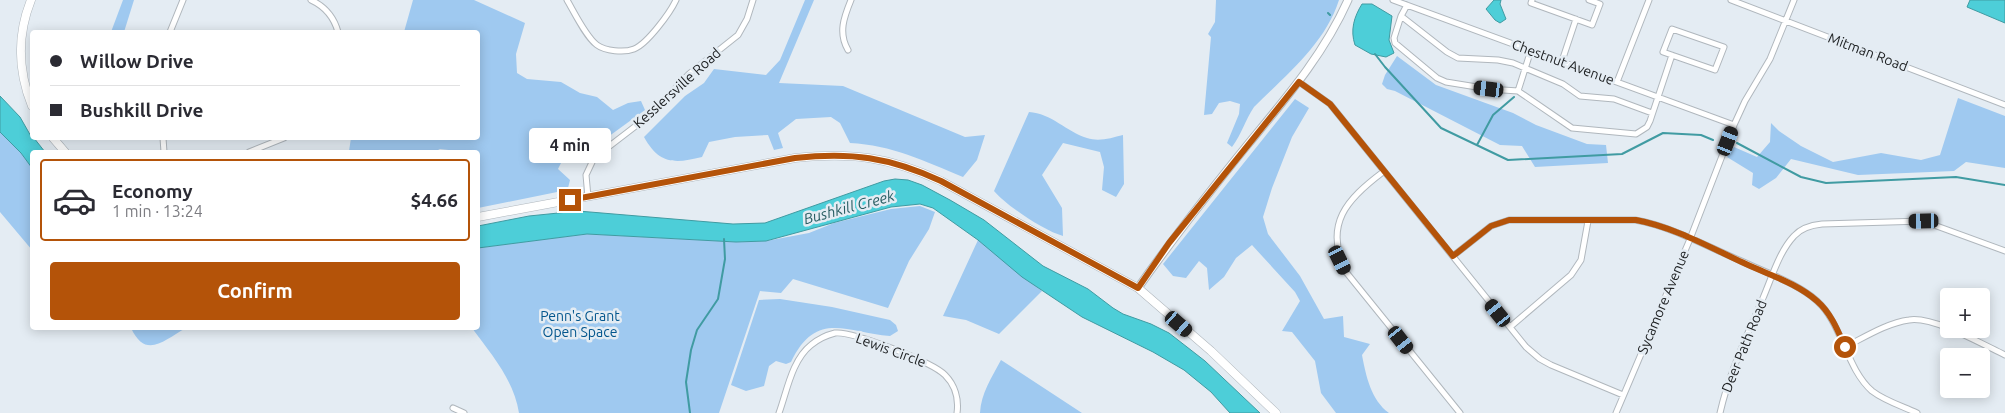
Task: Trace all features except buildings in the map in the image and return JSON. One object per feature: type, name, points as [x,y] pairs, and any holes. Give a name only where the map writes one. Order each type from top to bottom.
[{"type":"main road","points":[[30,99],[20,56],[23,24],[31,0]]},
{"type":"main road","points":[[55,140],[63,150]]},
{"type":"main road","points":[[480,217],[795,158],[824,155],[864,157],[912,168],[941,181],[1138,288],[1211,351],[1276,413]]},
{"type":"street","points":[[171,30],[183,0]]},
{"type":"street","points":[[311,0],[327,11],[337,30]]},
{"type":"street","points":[[567,0],[594,42],[602,48],[621,51],[635,49],[642,43],[666,18],[676,0]]},
{"type":"street","name":"Kesslersville Road","points":[[588,196],[586,176],[594,158],[650,115],[689,74],[738,35],[747,19],[753,0]]},
{"type":"street","points":[[848,50],[845,44],[843,19],[851,0]]},
{"type":"street","points":[[1138,288],[1169,243],[1299,82],[1337,25],[1348,0]]},
{"type":"street","name":"Chestnut Avenue","points":[[1393,0],[1734,125]]},
{"type":"street","points":[[1413,0],[1396,29],[1395,44],[1437,78],[1455,85],[1518,91],[1572,128],[1636,134],[1647,126],[1672,55]]},
{"type":"street","points":[[1532,0],[1531,3],[1592,25],[1600,4],[1589,0]]},
{"type":"street","points":[[1617,82],[1648,0]]},
{"type":"street","name":"Mitman Road","points":[[1731,0],[2005,105]]},
{"type":"street","name":"Sycamore Avenue","points":[[1616,413],[1690,239],[1734,125],[1745,101],[1770,59],[1794,0]]},
{"type":"street","points":[[1402,16],[1447,52],[1458,58],[1504,61],[1564,84],[1580,96],[1614,99],[1652,114]]},
{"type":"street","points":[[1562,61],[1576,19]]},
{"type":"street","points":[[1672,29],[1724,48],[1715,70],[1672,55],[1663,52],[1672,29]]},
{"type":"street","points":[[1518,91],[1531,50]]},
{"type":"street","points":[[1299,82],[1330,104],[1526,347],[1540,360],[1623,396]]},
{"type":"street","points":[[254,150],[279,140]]},
{"type":"street","points":[[1383,172],[1352,198],[1341,216],[1337,234],[1340,260],[1346,272],[1460,413]]},
{"type":"street","points":[[1453,256],[1481,232],[1502,222],[1636,220],[1648,222],[1773,276],[1808,294],[1822,306],[1837,329],[1859,375],[1871,390],[1879,396],[1917,413]]},
{"type":"street","points":[[1510,327],[1571,275],[1581,260],[1588,221]]},
{"type":"street","name":"Deer Path Road","points":[[1720,413],[1730,377],[1783,253],[1794,236],[1799,232],[1816,224],[1924,221],[2005,251]]},
{"type":"street","points":[[1845,347],[1893,324],[1909,319],[1927,320],[2005,355]]},
{"type":"street","name":"Lewis Circle","points":[[779,413],[798,361],[804,352],[818,340],[836,333],[858,337],[931,365],[946,376],[956,394],[957,413]]},
{"type":"street","points":[[453,408],[464,413]]},
{"type":"green space","points":[[123,0],[134,0],[125,30],[112,30]]},
{"type":"green space","points":[[413,0],[474,0],[525,23],[516,54],[517,73],[527,79],[561,82],[580,93],[597,97],[613,110],[628,103],[641,101],[645,110],[590,150],[583,159],[566,153],[558,169],[570,180],[568,188],[562,191],[480,208],[480,150],[349,150],[351,140],[480,140],[480,30],[405,30]]},
{"type":"green space","points":[[805,0],[814,0],[779,83],[843,86],[965,137],[985,135],[977,160],[963,177],[894,150],[850,143],[840,123],[831,117],[796,119],[778,133],[783,148],[774,150],[768,135],[735,137],[709,142],[702,157],[683,161],[668,160],[655,152],[644,137],[685,96],[704,83],[714,69],[766,75],[780,60]]},
{"type":"green space","points":[[1216,0],[1339,0],[1333,16],[1314,45],[1291,71],[1254,107],[1232,147],[1227,143],[1239,114],[1240,104],[1230,101],[1219,103],[1212,114],[1204,115],[1211,37],[1208,34],[1215,22]]},
{"type":"green space","points":[[1397,56],[1436,85],[1513,113],[1536,125],[1587,144],[1606,145],[1608,163],[1535,167],[1522,146],[1500,145],[1395,91],[1387,89],[1382,84],[1385,75]]},
{"type":"green space","points":[[1958,98],[2005,116],[2005,168],[1966,162],[1954,171],[1858,175],[1791,159],[1776,178],[1759,189],[1752,185],[1753,173],[1727,157],[1734,147],[1757,157],[1770,142],[1771,123],[1801,146],[1833,162],[1881,153],[1921,160],[1940,155]]},
{"type":"green space","points":[[1295,99],[1309,108],[1292,137],[1272,188],[1263,217],[1268,234],[1300,276],[1324,319],[1343,316],[1344,337],[1370,344],[1362,355],[1368,379],[1378,401],[1389,413],[1336,413],[1321,393],[1315,361],[1292,332],[1282,331],[1300,301],[1295,292],[1252,245],[1236,258],[1224,277],[1209,290],[1207,268],[1199,261],[1186,278],[1173,276],[1163,264]]},
{"type":"green space","points":[[1029,112],[1045,116],[1080,135],[1096,140],[1123,135],[1124,184],[1116,197],[1102,190],[1104,167],[1100,152],[1063,143],[1042,175],[1062,208],[1063,236],[1046,229],[1026,217],[994,191]]},
{"type":"green space","points":[[0,132],[21,153],[30,165],[30,248],[0,212]]},
{"type":"green space","name":"Penn's Grant Open Space","points":[[920,206],[935,212],[929,229],[909,261],[888,308],[793,279],[781,293],[760,291],[719,413],[519,413],[507,378],[473,330],[480,330],[480,248],[587,234],[736,242],[766,241],[809,233],[834,223],[891,209]]},
{"type":"green space","points":[[978,240],[1042,291],[999,334],[966,320],[943,316]]},
{"type":"green space","points":[[780,299],[832,307],[890,320],[896,325],[898,331],[890,336],[845,329],[821,330],[811,335],[791,362],[786,364],[776,361],[769,366],[764,386],[746,391],[731,385],[759,300]]},
{"type":"green space","points":[[132,330],[183,330],[156,344],[149,345],[137,338]]},
{"type":"green space","points":[[1001,360],[1082,413],[980,413],[985,392]]},
{"type":"water","points":[[1494,0],[1501,0],[1500,4],[1506,19],[1500,23],[1486,9]]},
{"type":"water","points":[[1970,0],[2005,0],[2005,23],[1967,7]]},
{"type":"water","points":[[1362,4],[1372,4],[1392,16],[1389,40],[1394,53],[1386,57],[1371,54],[1355,45],[1354,24]]},
{"type":"water","points":[[0,96],[20,117],[30,134],[30,140],[36,140],[43,150],[30,150],[30,165],[21,153],[0,132]]},
{"type":"water","name":"Bushkill Creek","points":[[895,179],[908,180],[922,185],[984,220],[1043,266],[1088,289],[1123,314],[1169,333],[1205,361],[1260,413],[1230,413],[1211,392],[1184,370],[1153,352],[1082,317],[1022,277],[978,240],[933,208],[920,204],[891,207],[766,241],[736,242],[587,234],[480,248],[480,226],[529,216],[578,211],[733,224],[765,223],[884,181]]},
{"type":"waterway","points":[[1375,54],[1441,128],[1508,160],[1622,154],[1663,133],[1701,135],[1713,140]]},
{"type":"waterway","points":[[1477,145],[1493,115],[1514,97]]},
{"type":"waterway","points":[[1737,143],[1801,177],[1826,183],[1956,177],[2005,185]]},
{"type":"waterway","points":[[690,413],[686,382],[691,350],[697,330],[718,299],[725,259],[724,239]]},
{"type":"route","points":[[570,200],[795,158],[824,155],[864,157],[912,168],[941,181],[1138,288],[1169,243],[1299,82],[1330,104],[1383,172],[1453,256],[1481,232],[1491,226],[1509,220],[1636,220],[1648,222],[1787,282],[1808,294],[1817,300],[1832,320],[1845,347]]}]
